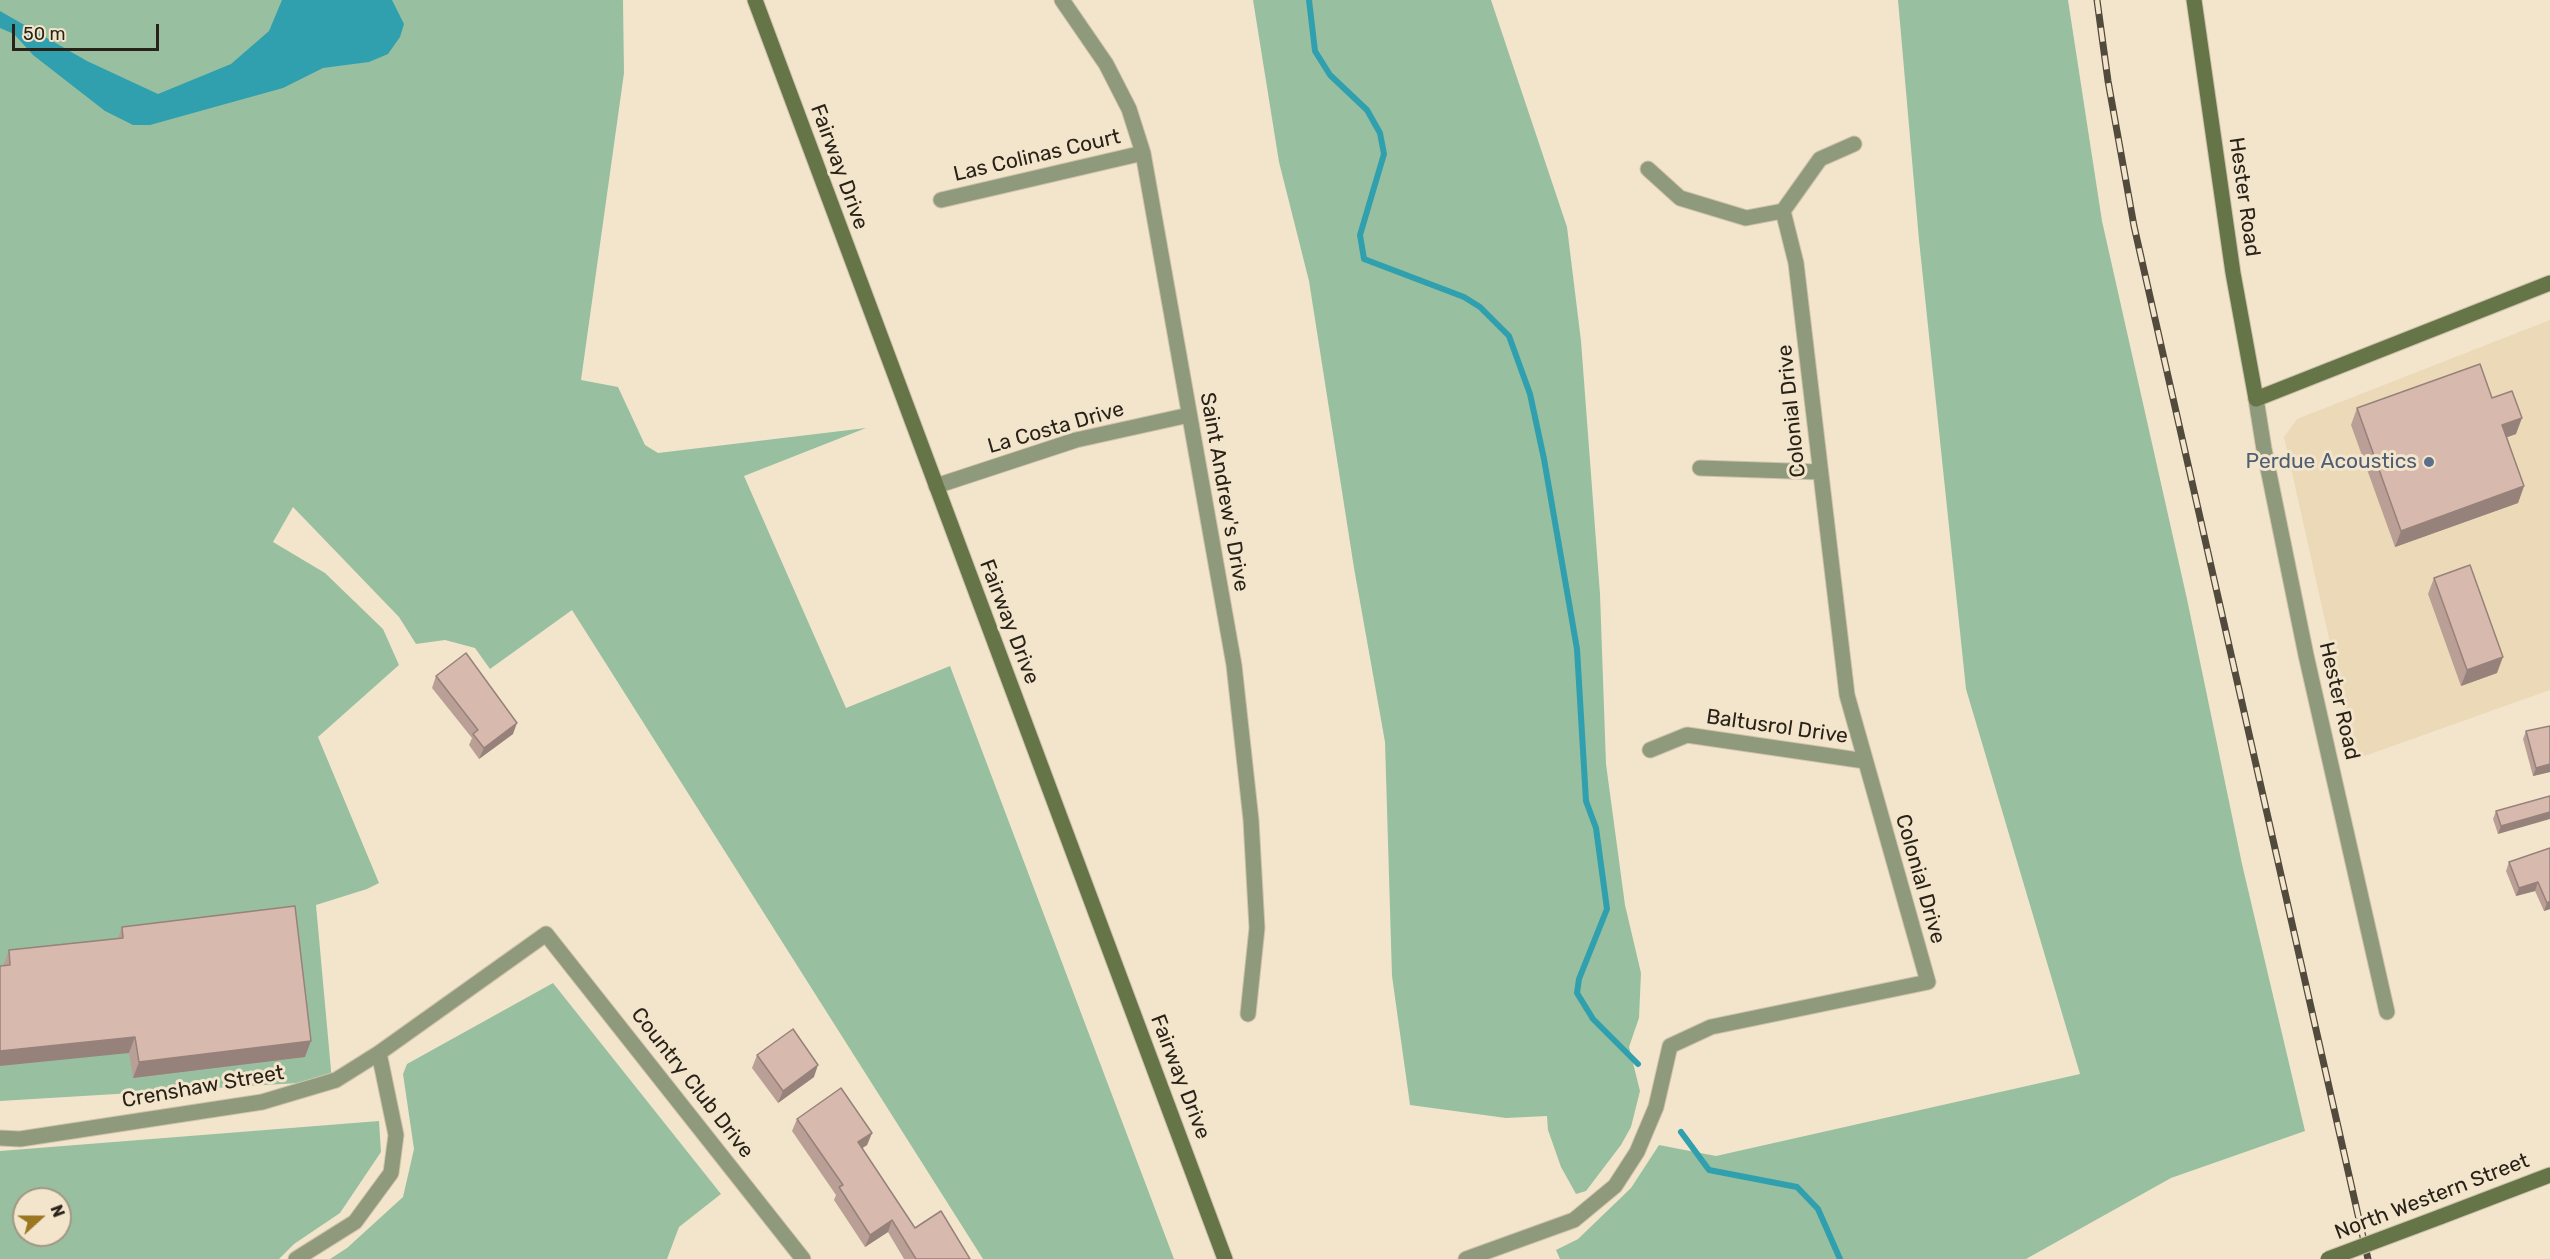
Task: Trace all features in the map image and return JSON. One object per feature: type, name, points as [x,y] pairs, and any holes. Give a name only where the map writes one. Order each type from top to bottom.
[{"type":"main road","name":"Fairway Drive","points":[[755,0],[1225,1259]]},
{"type":"main road","name":"Hester Road","points":[[2194,0],[2233,273],[2256,399]]},
{"type":"main road","points":[[2256,399],[2550,283]]},
{"type":"main road","name":"North Western Street","points":[[2328,1259],[2550,1175]]},
{"type":"street","name":"Saint Andrew's Drive","points":[[1062,0],[1106,64],[1129,109],[1143,153],[1234,665],[1251,820],[1257,928],[1248,1014]]},
{"type":"street","points":[[1648,170],[1680,198],[1746,218],[1783,211],[1820,159],[1854,144]]},
{"type":"street","name":"Las Colinas Court","points":[[941,200],[1143,153]]},
{"type":"street","name":"Colonial Drive","points":[[1466,1259],[1574,1220],[1614,1186],[1637,1152],[1656,1107],[1670,1046],[1711,1027],[1928,982],[1847,695],[1796,263],[1783,211]]},
{"type":"street","name":"Hester Road","points":[[2256,399],[2306,655],[2387,1012]]},
{"type":"street","name":"La Costa Drive","points":[[936,486],[1076,440],[1189,415]]},
{"type":"street","points":[[1700,468],[1820,472]]},
{"type":"street","name":"Baltusrol Drive","points":[[1650,750],[1687,735],[1865,761]]},
{"type":"street","name":"Crenshaw Street","points":[[0,1138],[20,1139],[262,1102],[336,1080],[378,1053],[546,934]]},
{"type":"street","name":"Country Club Drive","points":[[546,934],[802,1259]]},
{"type":"street","points":[[296,1259],[356,1222],[391,1173],[396,1135],[378,1053]]},
{"type":"shaded area","points":[[2550,320],[2550,690],[2356,759],[2284,437],[2297,419]]},
{"type":"green space","points":[[0,0],[623,0],[624,73],[581,380],[618,387],[645,445],[658,453],[866,428],[744,476],[846,708],[950,666],[1174,1259],[983,1259],[572,610],[490,669],[475,648],[445,640],[416,644],[399,617],[293,507],[273,542],[325,573],[383,629],[399,665],[318,737],[379,883],[316,905],[332,1081],[0,1101]]},
{"type":"green space","points":[[1253,0],[1491,0],[1567,227],[1581,341],[1600,594],[1606,764],[1625,905],[1641,973],[1639,1018],[1629,1047],[1640,1091],[1631,1127],[1621,1145],[1586,1191],[1576,1194],[1561,1167],[1548,1130],[1547,1116],[1506,1118],[1410,1105],[1392,976],[1385,742],[1354,568],[1309,281],[1279,162]]},
{"type":"green space","points":[[1898,0],[2068,0],[2102,221],[2187,599],[2242,864],[2305,1131],[2171,1178],[2026,1259],[1560,1259],[1556,1250],[1578,1239],[1631,1188],[1659,1145],[1716,1156],[2080,1074],[1966,689],[1919,240]]},
{"type":"green space","points":[[553,983],[721,1194],[679,1227],[667,1259],[330,1259],[347,1248],[403,1197],[414,1149],[403,1074],[407,1064]]},
{"type":"green space","points":[[379,1121],[381,1152],[340,1213],[294,1244],[279,1259],[0,1259],[0,1151]]},
{"type":"water","points":[[282,0],[392,0],[404,24],[400,37],[388,54],[369,62],[323,68],[283,88],[150,125],[133,125],[105,111],[33,55],[14,34],[0,28],[0,11],[87,61],[158,94],[231,64],[269,31]]},
{"type":"building","points":[[2480,364],[2492,398],[2512,391],[2522,418],[2502,425],[2524,486],[2401,531],[2357,408]]},
{"type":"building","points":[[2470,565],[2503,657],[2467,670],[2434,578]]},
{"type":"building","points":[[466,653],[517,723],[484,748],[473,734],[478,730],[436,676]]},
{"type":"building","points":[[2550,726],[2550,764],[2536,768],[2526,731]]},
{"type":"building","points":[[2550,796],[2550,812],[2501,826],[2496,811]]},
{"type":"building","points":[[2550,848],[2550,901],[2547,903],[2538,882],[2519,888],[2509,862]]},
{"type":"building","points":[[295,906],[311,1041],[139,1062],[135,1037],[0,1051],[0,966],[10,965],[9,950],[123,938],[122,927]]},
{"type":"building","points":[[793,1029],[818,1065],[783,1091],[757,1055]]},
{"type":"building","points":[[841,1088],[872,1133],[858,1142],[915,1228],[941,1211],[970,1259],[916,1259],[892,1220],[870,1235],[839,1187],[843,1185],[797,1119]]},
{"type":"waterway","points":[[1309,0],[1315,51],[1330,75],[1367,110],[1380,133],[1384,154],[1360,235],[1364,259],[1464,297],[1480,307],[1509,336],[1530,394],[1544,459],[1577,649],[1586,801],[1596,828],[1607,909],[1579,979],[1577,993],[1593,1019],[1638,1064]]},
{"type":"waterway","points":[[1681,1132],[1709,1170],[1797,1187],[1818,1209],[1840,1259]]},
{"type":"railway","points":[[2097,0],[2108,81],[2134,226],[2368,1259]]},
{"type":"place","name":"Perdue Acoustics","points":[[2429,462]]}]
